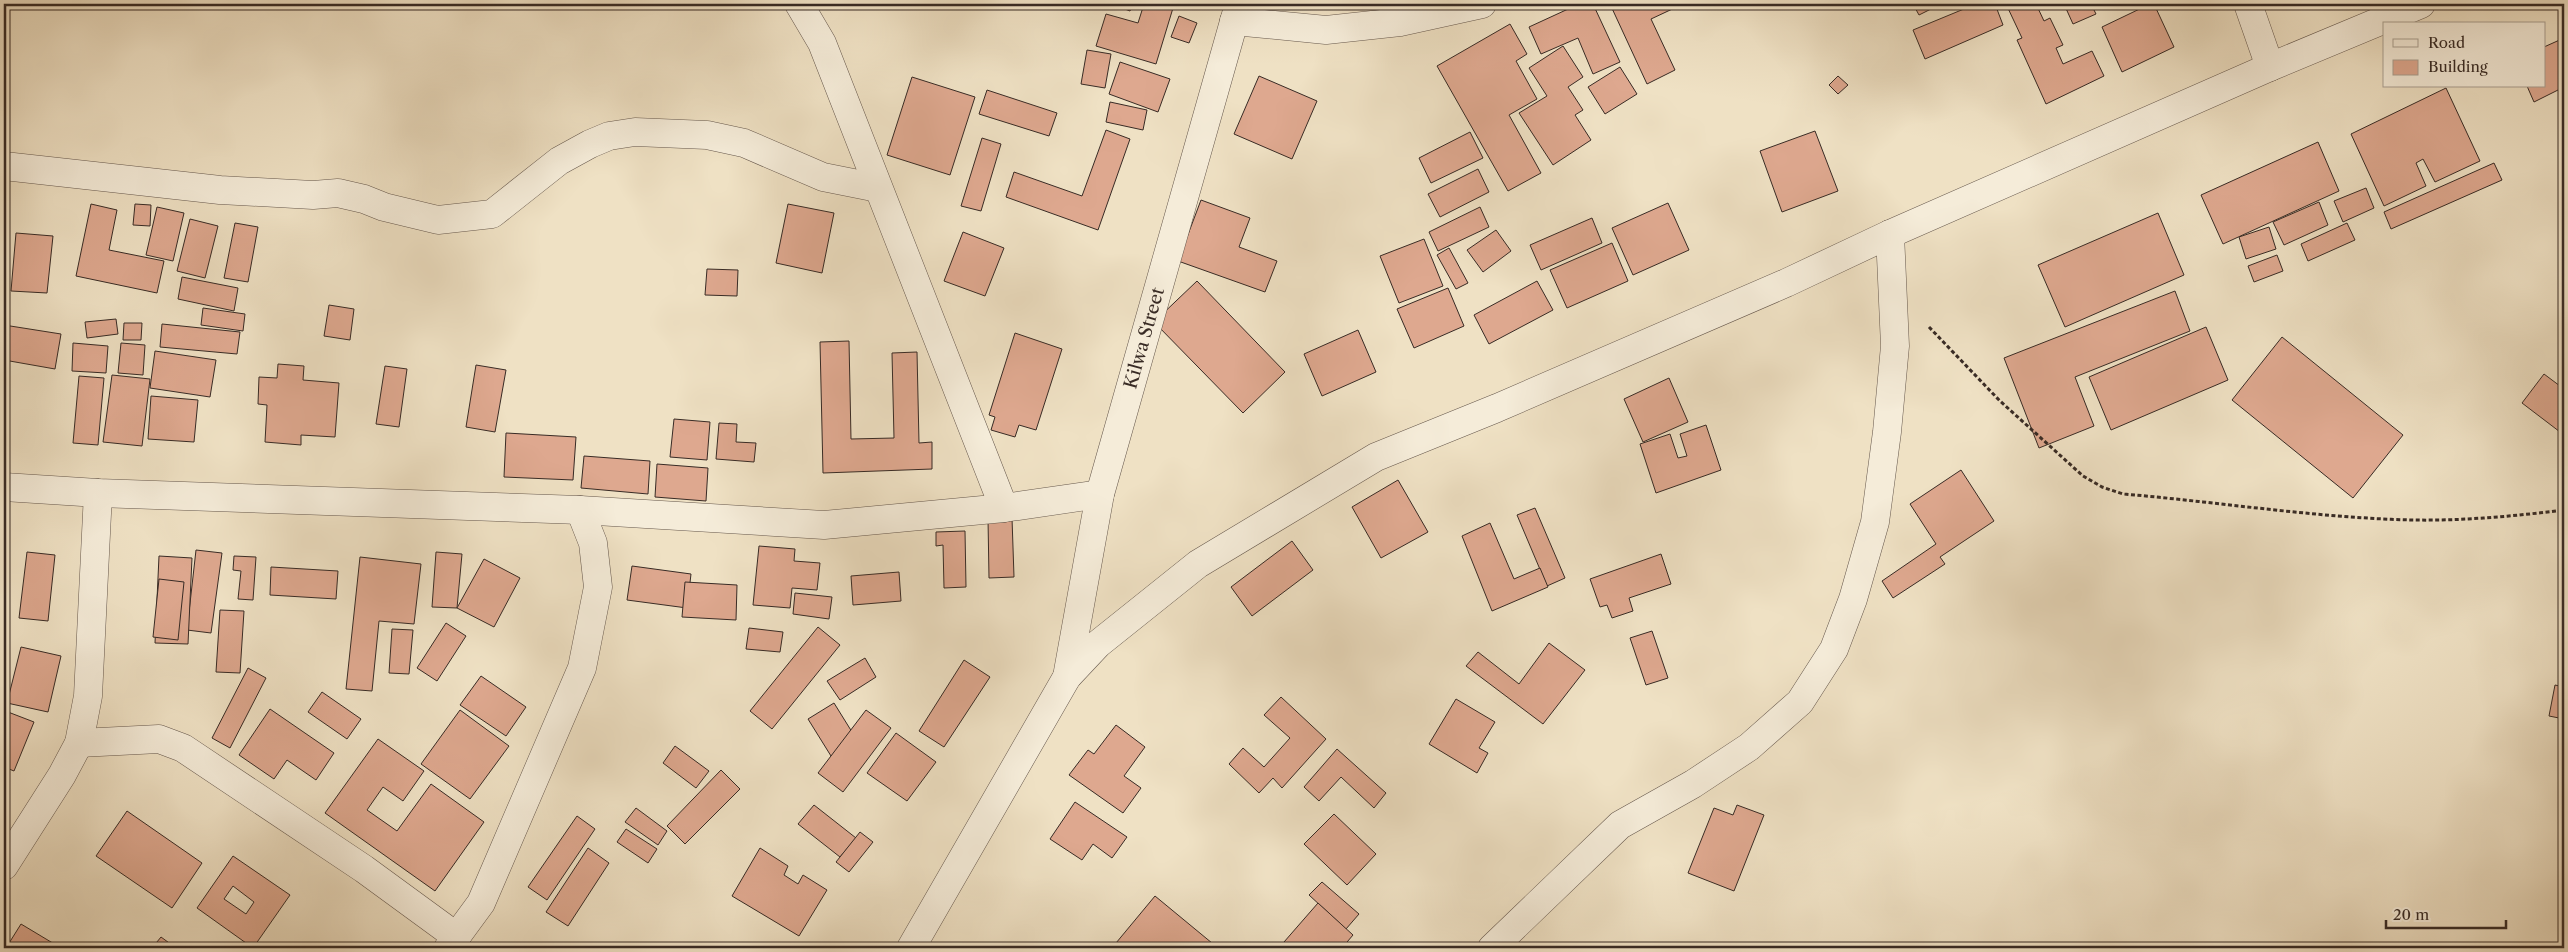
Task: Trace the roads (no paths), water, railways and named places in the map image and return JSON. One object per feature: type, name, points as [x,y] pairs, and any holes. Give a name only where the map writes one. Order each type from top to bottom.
[{"type":"street","points":[[799,4],[822,43],[1004,508]]},
{"type":"street","points":[[1237,12],[1326,30],[1400,22],[1482,4]]},
{"type":"street","points":[[2248,4],[2270,67]]},
{"type":"street","points":[[911,948],[1067,677],[1098,644],[1198,564],[1376,457],[1515,401],[1786,283],[1890,234],[2270,67],[2422,4]]},
{"type":"street","name":"Kilwa Street","points":[[1067,677],[1100,494],[1237,12]]},
{"type":"street","points":[[4,166],[220,190],[313,195],[338,193],[364,199],[384,207],[438,220],[492,214],[559,161],[609,136],[635,132],[708,135],[744,143],[822,177],[878,188]]},
{"type":"street","points":[[1492,948],[1620,825],[1694,784],[1749,748],[1800,702],[1834,649],[1854,599],[1875,522],[1887,432],[1895,346],[1890,234]]},
{"type":"street","points":[[4,486],[98,493],[580,510],[824,525],[1004,508],[1100,494]]},
{"type":"street","points":[[4,866],[62,776],[79,743],[88,696],[98,493]]},
{"type":"street","points":[[79,743],[159,739],[183,748],[364,870],[452,943],[481,903],[582,668],[598,587],[593,543],[580,510]]}]
